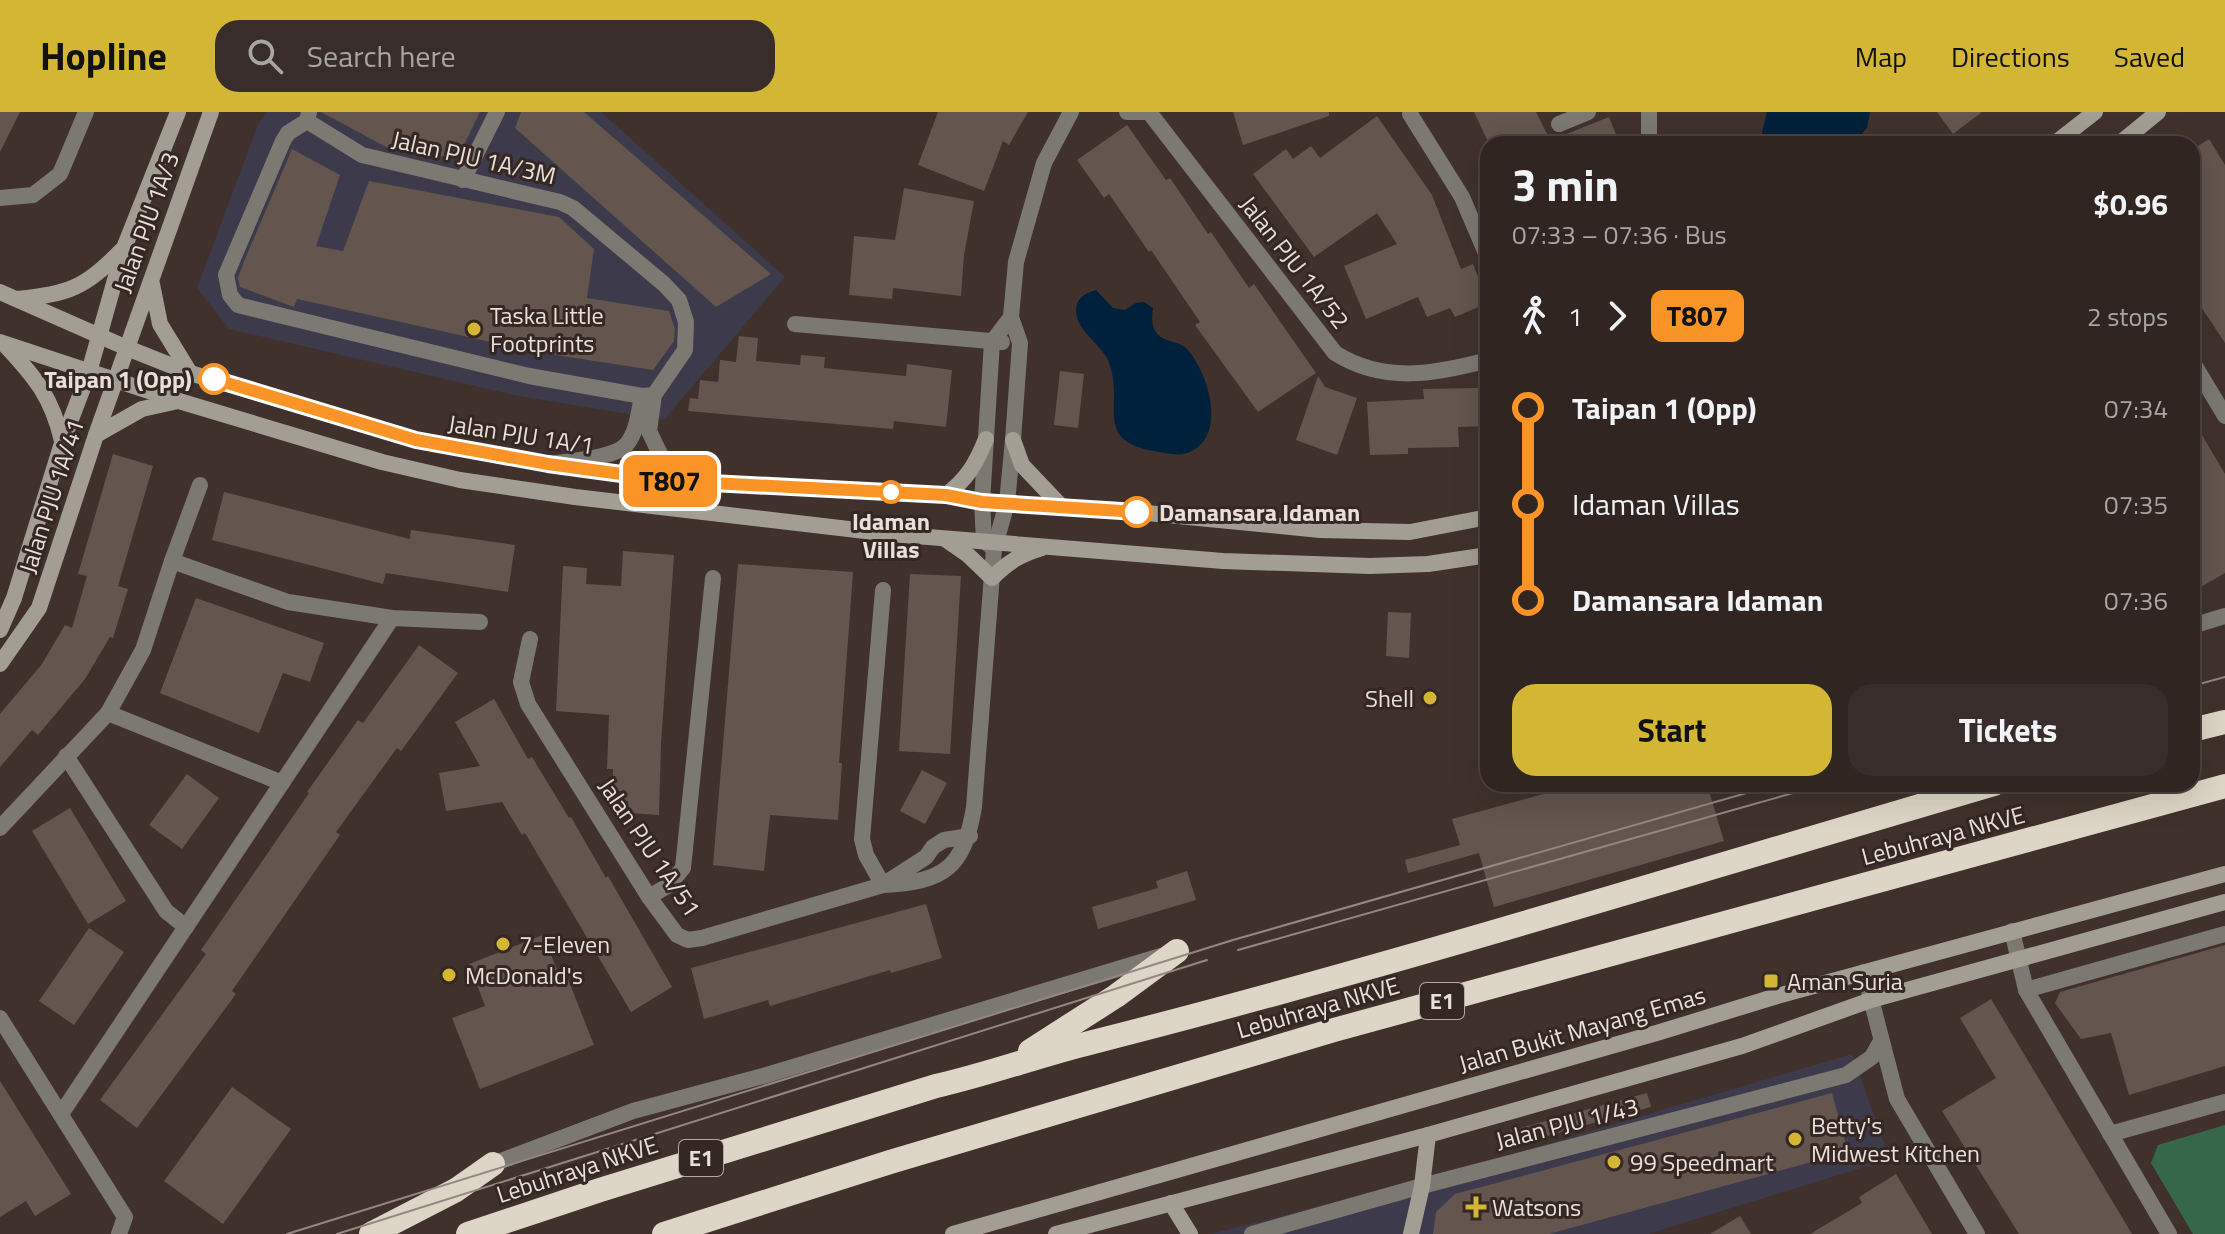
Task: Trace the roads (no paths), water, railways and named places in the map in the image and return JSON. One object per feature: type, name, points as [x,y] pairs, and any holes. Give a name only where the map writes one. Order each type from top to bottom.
[{"type":"highway","points":[[2200,728],[2225,722]]},
{"type":"highway","name":"Lebuhraya NKVE","points":[[664,1234],[890,1162],[1334,1030],[2225,786]]},
{"type":"highway","name":"Lebuhraya NKVE","points":[[468,1234],[863,1107],[986,1074],[1074,1046],[1288,992],[1967,792]]},
{"type":"highway","points":[[986,1074],[1044,1043],[1177,951]]},
{"type":"highway","points":[[371,1234],[456,1190],[493,1164]]},
{"type":"main road","name":"Jalan PJU 1A/3","points":[[89,372],[124,248],[178,112]]},
{"type":"main road","name":"Jalan PJU 1A/3","points":[[116,381],[211,112]]},
{"type":"main road","points":[[2064,136],[2095,112]]},
{"type":"main road","points":[[2129,136],[2158,112]]},
{"type":"main road","points":[[8,295],[60,294],[78,288],[124,248]]},
{"type":"main road","points":[[151,278],[160,324],[190,373]]},
{"type":"main road","name":"Jalan PJU 1A/1","points":[[8,295],[190,373],[416,440],[548,464],[673,481],[946,495],[982,502],[1335,530],[1410,532],[1480,519]]},
{"type":"main road","points":[[2,343],[179,401],[382,462],[460,480],[575,497],[992,544],[1051,545],[1285,565],[1428,564],[1480,556]]},
{"type":"main road","points":[[2,343],[34,377],[50,400],[62,443]]},
{"type":"main road","name":"Jalan PJU 1A/41","points":[[0,630],[14,598],[62,443],[89,372]]},
{"type":"main road","name":"Jalan PJU 1A/41","points":[[0,664],[39,608],[116,381]]},
{"type":"main road","points":[[96,435],[142,409],[179,401]]},
{"type":"main road","points":[[946,495],[964,481],[975,466],[986,439]]},
{"type":"main road","points":[[1013,440],[1022,465],[1062,507]]},
{"type":"main road","points":[[944,538],[992,578],[1022,554],[1051,545]]},
{"type":"main road","name":"Jalan Bukit Mayang Emas","points":[[953,1234],[1864,972],[2225,874]]},
{"type":"main road","points":[[1056,1234],[1428,1135],[1742,1046],[1871,1000],[2225,902]]},
{"type":"main road","points":[[1411,1234],[1422,1186],[1428,1135]]},
{"type":"main road","points":[[1171,1203],[1190,1234]]},
{"type":"street","points":[[0,198],[33,195],[60,174],[86,112]]},
{"type":"street","points":[[463,180],[497,112]]},
{"type":"street","points":[[992,544],[1007,503],[1013,440],[1020,343],[1011,317],[1016,262],[1044,163],[1068,117],[1088,112]]},
{"type":"street","points":[[1127,112],[1146,112]]},
{"type":"street","name":"Jalan PJU 1A/52","points":[[1146,112],[1335,353],[1374,371],[1406,375],[1441,373],[1480,362]]},
{"type":"street","points":[[1559,124],[1588,112]]},
{"type":"street","points":[[1649,112],[1649,136]]},
{"type":"street","points":[[1410,114],[1462,197],[1480,239]]},
{"type":"street","points":[[308,116],[283,141],[226,275],[230,295],[238,305],[529,376],[648,396]]},
{"type":"street","name":"Jalan PJU 1A/3M","points":[[308,116],[362,155],[560,202],[573,208],[679,300],[686,322],[685,350],[648,396]]},
{"type":"street","points":[[883,885],[913,884],[939,875],[958,859],[970,836],[992,578],[992,544],[982,502],[992,342],[1011,317]]},
{"type":"street","points":[[795,324],[1020,343]]},
{"type":"street","points":[[2200,374],[2225,416]]},
{"type":"street","points":[[548,464],[606,455],[625,447],[648,396]]},
{"type":"street","points":[[648,396],[649,431],[673,481]]},
{"type":"street","points":[[0,828],[108,713],[143,650],[200,485]]},
{"type":"street","points":[[172,561],[288,602],[392,618],[480,622]]},
{"type":"street","points":[[649,897],[669,885],[683,868],[713,578]]},
{"type":"street","points":[[883,590],[862,839],[866,855],[883,885]]},
{"type":"street","points":[[2200,624],[2225,616]]},
{"type":"street","points":[[61,1114],[392,618]]},
{"type":"street","name":"Jalan PJU 1A/51","points":[[530,639],[521,682],[528,704],[649,897],[677,935],[688,940],[883,885]]},
{"type":"street","points":[[108,713],[282,783]]},
{"type":"street","points":[[66,756],[166,911],[186,927]]},
{"type":"street","points":[[883,885],[926,857],[933,847],[944,840],[970,836]]},
{"type":"street","points":[[2012,931],[2026,990],[2169,1234]]},
{"type":"street","points":[[2026,990],[2225,934]]},
{"type":"street","points":[[493,1164],[633,1111],[779,1072],[1177,951]]},
{"type":"street","points":[[1864,972],[1897,1099],[1977,1234]]},
{"type":"street","points":[[0,1018],[125,1217],[119,1234]]},
{"type":"street","name":"Jalan PJU 1/43","points":[[1252,1234],[1422,1186],[1846,1075],[1872,1057],[1881,1041]]},
{"type":"street","points":[[2110,1134],[2225,1102]]},
{"type":"water","points":[[1767,112],[1870,112],[1867,128],[1860,136],[1762,136]]},
{"type":"water","points":[[1096,290],[1113,308],[1125,310],[1144,302],[1153,308],[1156,332],[1183,346],[1195,359],[1207,387],[1211,418],[1209,432],[1202,444],[1190,452],[1172,454],[1135,446],[1123,438],[1117,429],[1113,376],[1108,360],[1077,317],[1080,299]]},
{"type":"tram line","points":[[2200,684],[2225,677]]},
{"type":"tram line","points":[[287,1234],[1233,940],[1750,792]]},
{"type":"tram line","points":[[1238,950],[1797,792]]},
{"type":"tram line","points":[[337,1234],[1207,960]]},
{"type":"place","name":"Taska Little Footprints","points":[[474,329]]},
{"type":"place","name":"Taipan 1 (Opp)","points":[[214,379]]},
{"type":"place","name":"Idaman Villas","points":[[891,492]]},
{"type":"place","name":"Damansara Idaman","points":[[1137,512]]},
{"type":"place","name":"Shell","points":[[1430,698]]},
{"type":"place","name":"7-Eleven","points":[[503,944]]},
{"type":"place","name":"McDonald's","points":[[449,975]]},
{"type":"place","name":"Aman Suria","points":[[1771,981]]},
{"type":"place","name":"Betty's Midwest Kitchen","points":[[1795,1139]]},
{"type":"place","name":"99 Speedmart","points":[[1614,1162]]},
{"type":"place","name":"Watsons","points":[[1476,1207]]}]
